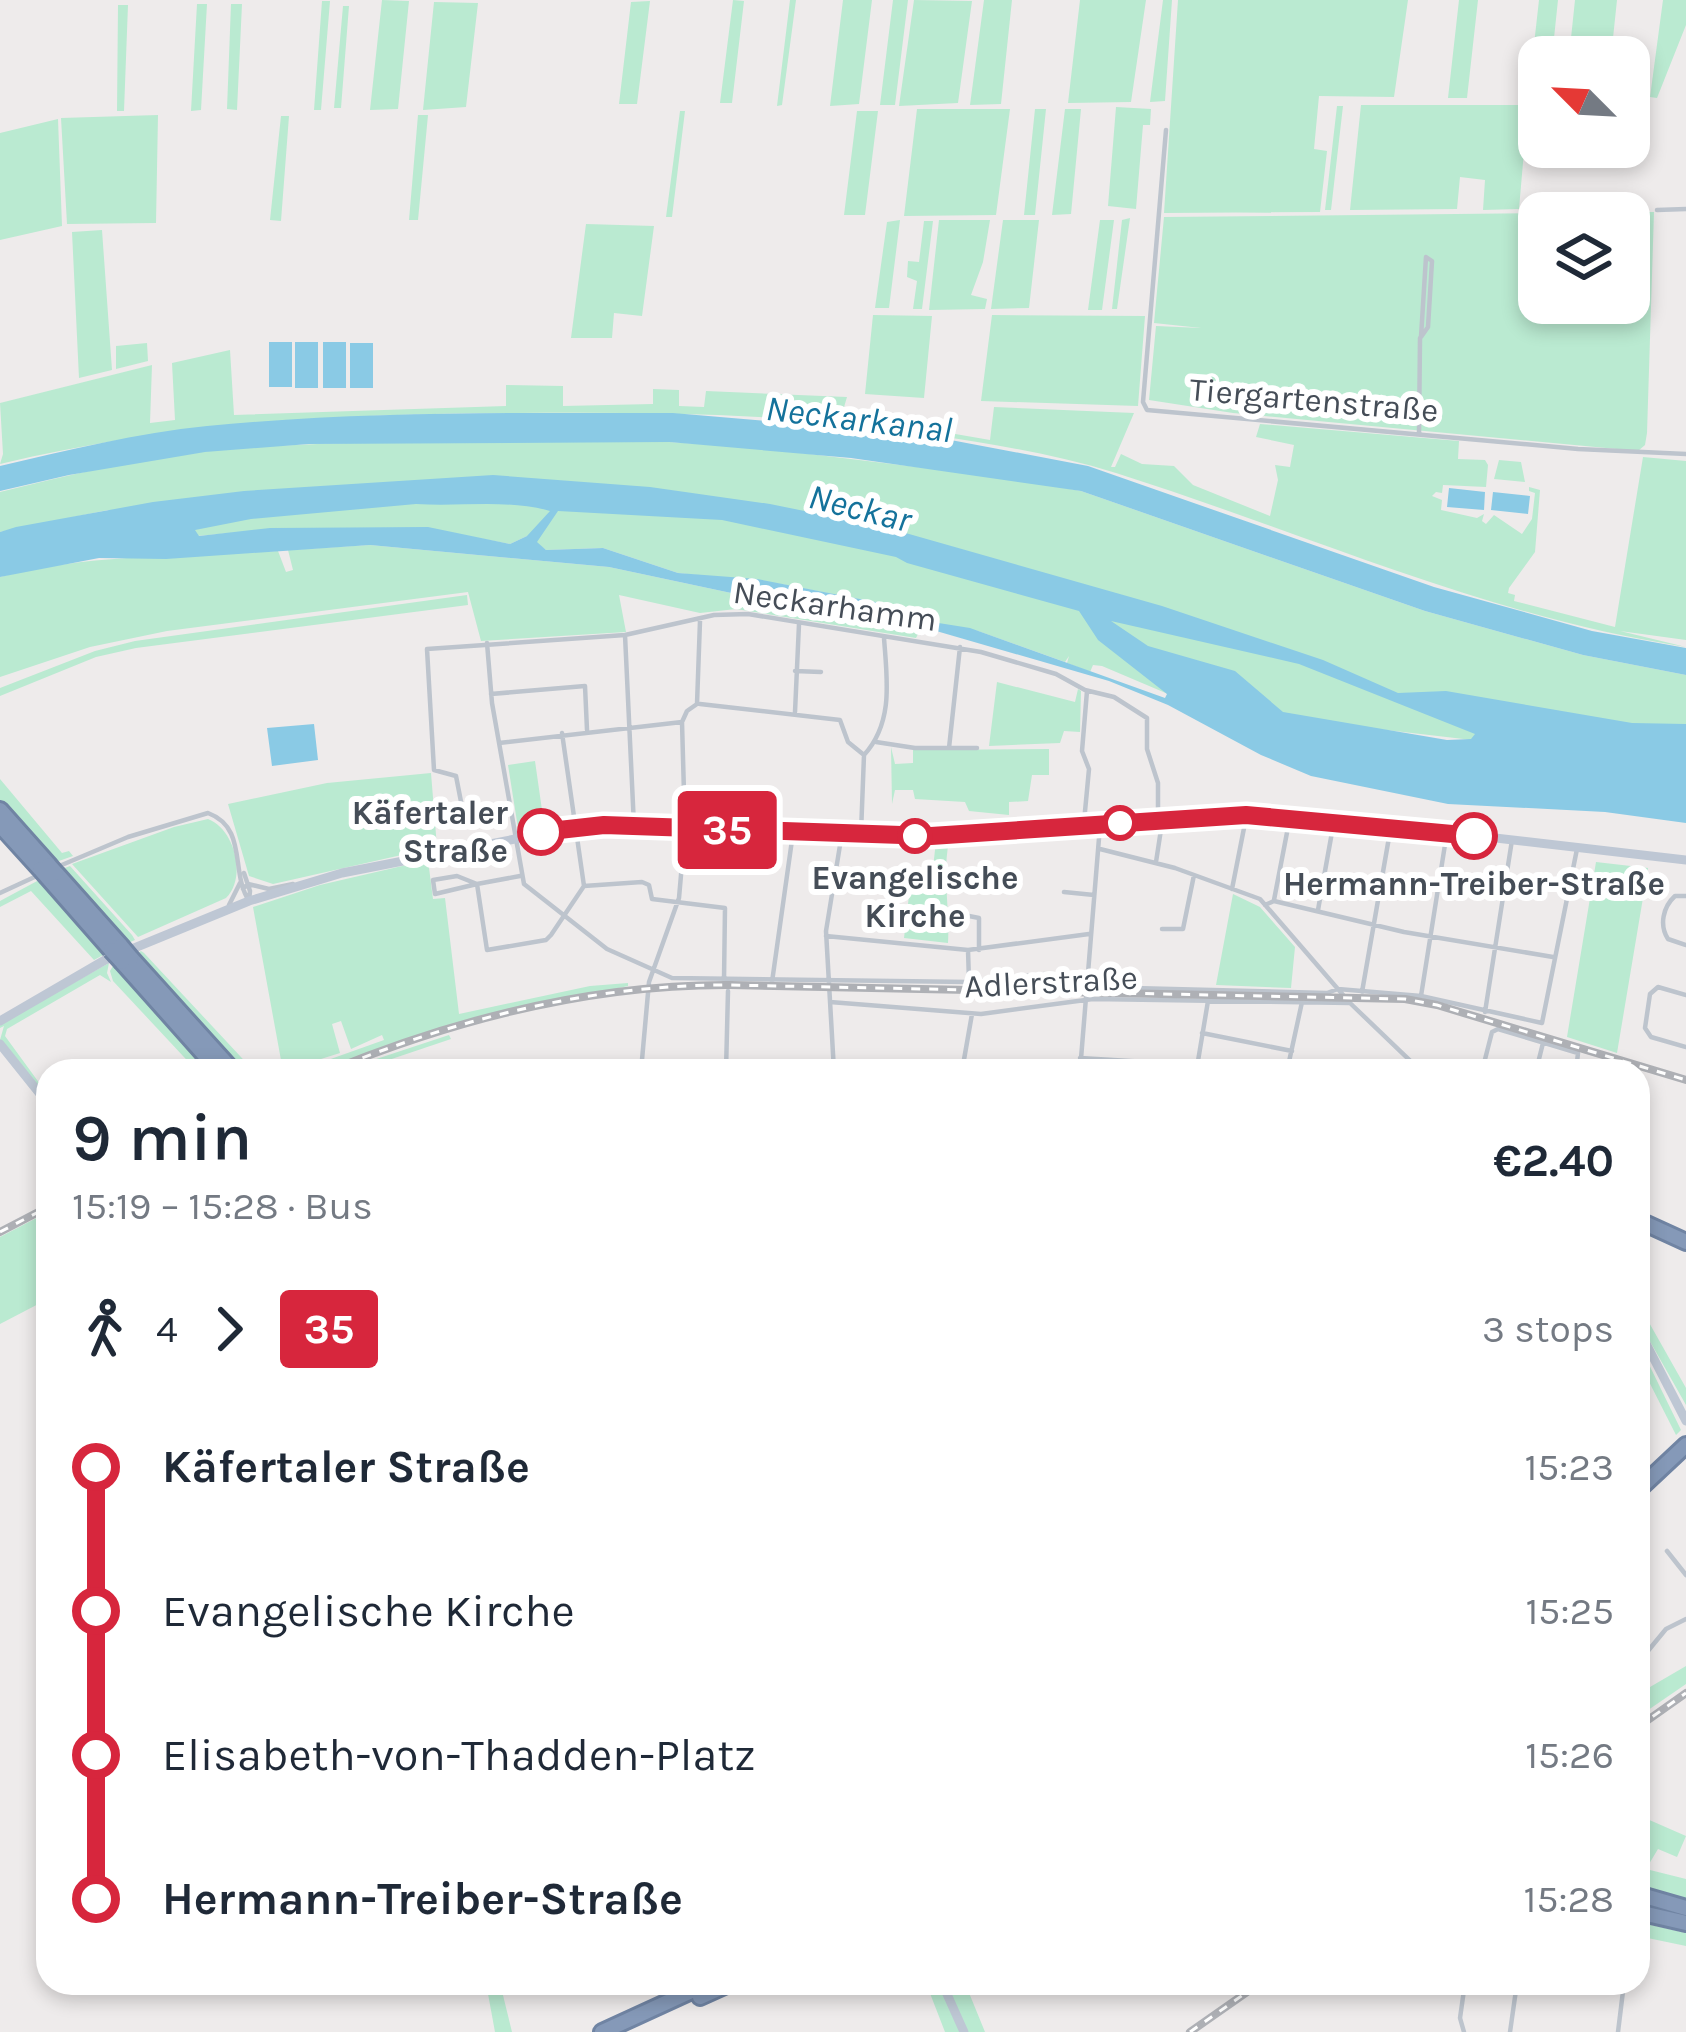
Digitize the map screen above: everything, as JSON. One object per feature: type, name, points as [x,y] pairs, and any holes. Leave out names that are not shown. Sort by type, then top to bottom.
[{"type":"highway","points":[[0,810],[209,1059]]},
{"type":"highway","points":[[0,825],[48,871]]},
{"type":"highway","points":[[121,954],[221,1059]]},
{"type":"highway","points":[[1650,1226],[1686,1242]]},
{"type":"highway","points":[[1650,1480],[1683,1453]]},
{"type":"highway","points":[[1650,1489],[1683,1453]]},
{"type":"highway","points":[[1650,1899],[1686,1915]]},
{"type":"highway","points":[[1650,1910],[1686,1915]]},
{"type":"highway","points":[[602,2032],[683,1995]]},
{"type":"highway","points":[[624,2032],[705,1995]]},
{"type":"street","name":"Tiergartenstraße","points":[[1166,130],[1144,408],[1686,454]]},
{"type":"street","points":[[1657,210],[1686,209]]},
{"type":"street","points":[[1419,434],[1420,337],[1423,263],[1428,257],[1432,260],[1428,327],[1420,337]]},
{"type":"street","name":"Neckarhamm","points":[[509,806],[463,812],[456,776],[434,770],[427,650],[625,635],[729,613],[960,647],[1056,674],[1087,691],[1114,697],[1145,715],[1160,823]]},
{"type":"street","points":[[697,704],[700,619]]},
{"type":"street","points":[[795,712],[799,624]]},
{"type":"street","points":[[625,635],[634,826]]},
{"type":"street","points":[[861,834],[864,755],[876,742],[888,691],[884,638]]},
{"type":"street","points":[[477,884],[457,876],[433,880],[435,893],[520,876],[487,643]]},
{"type":"street","points":[[950,748],[960,647]]},
{"type":"street","points":[[796,671],[821,672]]},
{"type":"street","points":[[491,694],[585,686],[587,730]]},
{"type":"street","points":[[1084,827],[1089,769],[1082,751],[1087,691]]},
{"type":"street","points":[[641,1059],[652,970],[678,904],[685,829],[682,722],[687,710],[697,704],[840,720],[848,742],[864,755]]},
{"type":"street","points":[[499,743],[682,722]]},
{"type":"street","points":[[477,884],[487,950],[546,940],[584,886],[562,734]]},
{"type":"street","points":[[876,742],[977,748]]},
{"type":"street","points":[[0,893],[128,837],[201,812],[216,815],[228,827],[240,864],[238,892],[226,908]]},
{"type":"street","points":[[1232,889],[1246,815]]},
{"type":"street","points":[[2,1018],[105,960],[226,908],[302,885],[576,827],[931,836],[1246,815],[1391,826],[1686,860]]},
{"type":"street","points":[[1274,901],[1290,817]]},
{"type":"street","points":[[1318,912],[1334,821]]},
{"type":"street","points":[[1156,862],[1160,823]]},
{"type":"street","points":[[1093,1059],[1080,1058],[1100,825]]},
{"type":"street","points":[[1363,992],[1391,826]]},
{"type":"street","points":[[772,982],[794,831]]},
{"type":"street","points":[[834,1059],[826,936],[842,832]]},
{"type":"street","points":[[1421,996],[1447,832]]},
{"type":"street","points":[[1485,1012],[1512,840]]},
{"type":"street","points":[[1100,849],[1156,862],[1258,898],[1349,1003],[1408,1059]]},
{"type":"street","points":[[1265,905],[1274,901],[1430,937],[1555,957],[1577,849]]},
{"type":"street","points":[[1162,929],[1183,928],[1194,875]]},
{"type":"street","points":[[242,876],[249,886],[269,889],[302,885]]},
{"type":"street","points":[[242,876],[249,886],[249,901]]},
{"type":"street","name":"Adlerstraße","points":[[520,876],[564,917],[614,953],[672,978],[969,982],[1047,974],[1086,983],[1327,993],[1338,989],[1421,996],[1542,1023],[1555,957]]},
{"type":"street","points":[[584,886],[642,882],[650,885],[652,899],[725,908],[724,980]]},
{"type":"street","points":[[1064,892],[1094,895]]},
{"type":"street","points":[[1686,896],[1675,896],[1666,904],[1663,930],[1668,939],[1686,945]]},
{"type":"street","points":[[954,923],[969,916],[980,918],[979,950]]},
{"type":"street","points":[[826,936],[979,950],[1089,934]]},
{"type":"street","points":[[968,950],[969,982]]},
{"type":"street","points":[[1686,995],[1658,987],[1650,994],[1645,1028],[1651,1037],[1686,1047]]},
{"type":"street","points":[[726,1059],[728,991]]},
{"type":"street","name":"Adlerstraße","points":[[830,1003],[972,1014],[1085,1000],[1349,1003]]},
{"type":"street","points":[[1198,1059],[1208,1001]]},
{"type":"street","points":[[1290,1059],[1302,1002]]},
{"type":"street","points":[[964,1059],[972,1014]]},
{"type":"street","points":[[1485,1059],[1492,1032],[1498,1029],[1578,1054],[1577,1059]]},
{"type":"street","points":[[1202,1033],[1292,1051]]},
{"type":"street","points":[[1539,1059],[1543,1043]]},
{"type":"street","points":[[0,1047],[36,1089]]},
{"type":"street","points":[[1650,1351],[1686,1421]]},
{"type":"street","points":[[1667,1550],[1686,1575]]},
{"type":"street","points":[[1650,1648],[1666,1629],[1686,1619]]},
{"type":"street","points":[[948,1995],[964,2032]]},
{"type":"street","points":[[1464,1995],[1460,2023],[1464,2032]]},
{"type":"street","points":[[1510,2032],[1515,1995]]},
{"type":"street","points":[[1618,2032],[1623,1995]]},
{"type":"green space","points":[[382,0],[409,1],[398,109],[370,110]]},
{"type":"green space","points":[[733,0],[744,1],[732,103],[720,103]]},
{"type":"green space","points":[[790,0],[796,0],[782,105],[777,106]]},
{"type":"green space","points":[[843,0],[872,0],[859,104],[830,106]]},
{"type":"green space","points":[[893,0],[908,0],[895,105],[880,105]]},
{"type":"green space","points":[[914,0],[972,1],[958,103],[899,106]]},
{"type":"green space","points":[[984,0],[1012,0],[1001,104],[970,105]]},
{"type":"green space","points":[[1080,0],[1146,0],[1131,102],[1068,103]]},
{"type":"green space","points":[[1163,0],[1172,0],[1165,101],[1150,102]]},
{"type":"green space","points":[[1178,0],[1408,0],[1394,97],[1319,96],[1314,149],[1327,151],[1320,212],[1164,213]]},
{"type":"green space","points":[[1459,0],[1478,0],[1467,98],[1448,98]]},
{"type":"green space","points":[[1539,0],[1558,0],[1554,36],[1535,36]]},
{"type":"green space","points":[[1575,0],[1617,0],[1613,36],[1571,36]]},
{"type":"green space","points":[[1663,0],[1686,0],[1686,25],[1657,98],[1650,97]]},
{"type":"green space","points":[[322,1],[330,1],[321,110],[314,110]]},
{"type":"green space","points":[[650,1],[637,104],[619,104],[631,2]]},
{"type":"green space","points":[[434,2],[478,3],[466,107],[423,110]]},
{"type":"green space","points":[[197,4],[207,4],[201,110],[191,111]]},
{"type":"green space","points":[[231,4],[242,4],[237,110],[227,109]]},
{"type":"green space","points":[[118,5],[128,5],[124,111],[117,111]]},
{"type":"green space","points":[[343,6],[349,6],[341,108],[334,108]]},
{"type":"green space","points":[[1361,105],[1518,105],[1518,168],[1523,168],[1518,209],[1483,210],[1485,180],[1460,177],[1457,209],[1350,210]]},
{"type":"green space","points":[[1337,106],[1343,106],[1331,210],[1325,210]]},
{"type":"green space","points":[[1116,107],[1151,109],[1150,125],[1143,125],[1136,209],[1108,206]]},
{"type":"green space","points":[[917,109],[1010,109],[996,215],[904,216]]},
{"type":"green space","points":[[1035,109],[1046,109],[1035,215],[1024,215]]},
{"type":"green space","points":[[1065,109],[1081,109],[1071,214],[1052,215]]},
{"type":"green space","points":[[680,111],[685,111],[672,217],[666,217]]},
{"type":"green space","points":[[857,111],[878,111],[865,215],[844,215]]},
{"type":"green space","points":[[158,115],[156,223],[67,224],[61,118]]},
{"type":"green space","points":[[418,115],[428,115],[418,220],[409,220]]},
{"type":"green space","points":[[281,116],[289,116],[281,221],[270,220]]},
{"type":"green space","points":[[58,119],[62,226],[0,240],[0,133]]},
{"type":"green space","points":[[1650,212],[1654,212],[1647,433],[1645,445],[1638,451],[1233,413],[1149,400],[1156,326],[1201,328],[1154,323],[1164,217],[1518,213],[1518,324],[1650,324]]},
{"type":"green space","points":[[1130,218],[1117,309],[1112,309],[1122,220]]},
{"type":"green space","points":[[900,220],[889,308],[875,308],[887,222]]},
{"type":"green space","points":[[939,220],[990,220],[971,295],[987,299],[985,309],[929,310]]},
{"type":"green space","points":[[1003,220],[1039,220],[1029,308],[991,309]]},
{"type":"green space","points":[[1100,220],[1114,220],[1102,310],[1088,310]]},
{"type":"green space","points":[[924,221],[933,221],[922,309],[913,309],[917,281],[907,277],[908,261],[919,262]]},
{"type":"green space","points":[[586,224],[654,226],[642,316],[614,313],[612,338],[571,338]]},
{"type":"green space","points":[[102,230],[112,370],[79,378],[72,232]]},
{"type":"green space","points":[[873,315],[932,316],[924,398],[865,394]]},
{"type":"green space","points":[[992,315],[1145,316],[1138,406],[981,401]]},
{"type":"green space","points":[[147,343],[148,361],[116,369],[116,346]]},
{"type":"green space","points":[[230,350],[234,415],[506,406],[506,385],[563,386],[563,406],[653,404],[653,389],[679,390],[679,406],[704,407],[706,391],[847,397],[844,423],[598,413],[320,419],[129,438],[0,464],[0,403],[152,365],[150,423],[175,420],[172,363]]},
{"type":"green space","points":[[994,407],[1134,413],[1111,467],[1121,454],[1142,464],[1174,466],[1193,485],[1270,516],[1278,480],[1275,465],[1290,467],[1294,445],[1256,437],[1260,424],[1459,441],[1458,459],[1485,460],[1488,465],[1486,487],[1443,485],[1442,493],[1432,496],[1442,500],[1441,510],[1477,518],[1484,514],[1486,524],[1494,515],[1522,534],[1532,519],[1535,493],[1529,487],[1540,490],[1535,552],[1509,588],[1514,601],[1615,627],[1643,457],[1686,461],[1686,640],[1620,631],[1686,647],[1540,616],[1469,595],[1084,464],[855,424],[857,417],[990,440]]},
{"type":"green space","points":[[440,441],[669,442],[760,448],[1081,491],[1425,611],[1583,655],[1686,675],[1686,765],[1343,725],[1168,694],[1102,666],[1093,665],[1090,672],[1067,663],[1069,656],[1065,662],[978,631],[944,626],[869,601],[781,584],[678,573],[603,548],[546,550],[527,536],[510,544],[424,528],[197,536],[108,510],[0,532],[0,492],[104,468],[238,448]]},
{"type":"green space","points":[[1499,460],[1521,462],[1525,482],[1494,479]]},
{"type":"green space","points":[[370,545],[609,567],[750,597],[799,596],[921,628],[916,638],[736,609],[700,613],[619,595],[626,632],[481,641],[468,592],[167,631],[90,647],[0,677],[0,577],[103,560],[278,551],[286,572],[293,570],[288,550]]},
{"type":"green space","points":[[467,595],[468,605],[136,648],[96,657],[0,696],[0,688],[95,651],[135,641]]},
{"type":"green space","points":[[997,682],[1075,702],[1078,689],[1080,732],[1064,731],[1060,743],[989,746]]},
{"type":"green space","points":[[891,747],[895,764],[913,763],[913,750],[1049,749],[1049,775],[1032,775],[1028,801],[1009,802],[1009,815],[969,811],[965,802],[915,799],[913,790],[895,790],[892,804]]},
{"type":"green space","points":[[535,761],[544,824],[518,828],[508,765]]},
{"type":"green space","points":[[431,773],[437,847],[273,884],[249,876],[228,804],[327,783]]},
{"type":"green space","points":[[0,779],[62,853],[69,851],[73,856],[56,862],[0,801]]},
{"type":"green space","points":[[208,819],[231,843],[237,867],[232,889],[226,898],[138,937],[72,864],[174,827]]},
{"type":"green space","points":[[936,841],[949,841],[948,943],[904,938],[912,870],[933,868]]},
{"type":"green space","points":[[428,860],[433,899],[445,898],[459,1014],[590,986],[628,986],[441,1028],[357,1059],[331,1059],[384,1040],[382,1035],[351,1049],[341,1021],[332,1024],[340,1053],[321,1059],[281,1059],[253,907],[320,885]]},
{"type":"green space","points":[[1596,862],[1648,868],[1617,1053],[1567,1037]]},
{"type":"green space","points":[[70,866],[135,940],[128,943],[62,869]]},
{"type":"green space","points":[[39,880],[105,954],[94,960],[31,891],[0,907],[0,901]]},
{"type":"green space","points":[[1233,894],[1260,907],[1295,947],[1291,988],[1216,985]]},
{"type":"green space","points":[[141,951],[243,1059],[232,1059],[136,954]]},
{"type":"green space","points":[[109,963],[111,982],[100,975],[7,1029],[5,1036],[36,1079],[36,1086],[0,1040],[4,1026],[0,1024]]},
{"type":"green space","points":[[114,964],[200,1059],[186,1059],[113,981]]},
{"type":"green space","points":[[449,1035],[451,1039],[392,1059],[376,1059]]},
{"type":"green space","points":[[36,1218],[36,1305],[0,1324],[0,1237]]},
{"type":"green space","points":[[1650,1324],[1686,1388],[1686,1405],[1650,1341]]},
{"type":"green space","points":[[1650,1367],[1681,1430],[1676,1435],[1650,1384]]},
{"type":"green space","points":[[1686,1666],[1686,1684],[1650,1709],[1650,1687]]},
{"type":"green space","points":[[1650,1820],[1686,1836],[1677,1857],[1658,1849],[1650,1862]]},
{"type":"green space","points":[[1650,1870],[1686,1879],[1686,1901],[1650,1892]]},
{"type":"green space","points":[[1650,1925],[1686,1933],[1686,1946],[1650,1938]]},
{"type":"green space","points":[[488,1995],[503,1995],[512,2032],[495,2032]]},
{"type":"green space","points":[[931,1995],[970,1995],[985,2032],[945,2032]]},
{"type":"water","points":[[269,342],[292,342],[292,387],[269,387]]},
{"type":"water","points":[[295,342],[318,342],[318,388],[295,388]]},
{"type":"water","points":[[323,342],[346,342],[346,388],[323,388]]},
{"type":"water","points":[[350,343],[373,343],[373,388],[350,388]]},
{"type":"water","points":[[673,413],[919,434],[1088,466],[1434,587],[1592,631],[1686,648],[1686,675],[1583,655],[1425,611],[1081,491],[851,458],[669,442],[309,444],[205,452],[0,491],[0,466],[207,426],[381,415]]},
{"type":"water","points":[[493,475],[650,487],[770,504],[888,528],[1162,606],[1323,660],[1398,693],[1446,691],[1632,723],[1686,724],[1686,823],[1605,812],[1448,804],[1311,776],[1109,681],[864,610],[799,596],[750,597],[609,567],[370,545],[166,559],[99,558],[0,577],[0,532],[153,502],[244,491]],"holes":[[[416,504],[501,504],[550,511],[527,536],[510,544],[428,527],[270,528],[199,536],[195,530],[251,519]],[[558,511],[722,520],[896,557],[1079,611],[1098,640],[1167,694],[1165,698],[970,628],[926,621],[906,608],[757,579],[678,573],[603,548],[546,550],[537,542]],[[1111,621],[1299,664],[1475,734],[1471,739],[1447,740],[1283,712],[1235,671],[1148,646]]]},
{"type":"water","points":[[1449,488],[1485,492],[1484,510],[1447,507]]},
{"type":"water","points":[[1493,492],[1530,496],[1528,514],[1491,510]]},
{"type":"water","points":[[314,724],[318,760],[272,766],[267,728]]},
{"type":"railway","points":[[359,1059],[526,1008],[628,991],[731,985],[1405,999],[1616,1059]]},
{"type":"railway","points":[[1650,1069],[1686,1080]]},
{"type":"railway","points":[[0,1232],[36,1213]]},
{"type":"railway","points":[[1650,1718],[1686,1693]]},
{"type":"railway","points":[[1190,2032],[1243,1995]]},
{"type":"bus line","name":"35","points":[[541,832],[604,825],[931,836],[1246,815],[1474,836]]},
{"type":"place","name":"Käfertaler Straße","points":[[541,832]]},
{"type":"place","name":"Evangelische Kirche","points":[[915,836]]},
{"type":"place","name":"Hermann-Treiber-Straße","points":[[1474,836]]},
{"type":"water label","name":"Neckarkanal","points":[[859,419]]},
{"type":"water label","name":"Neckar","points":[[860,508]]}]
